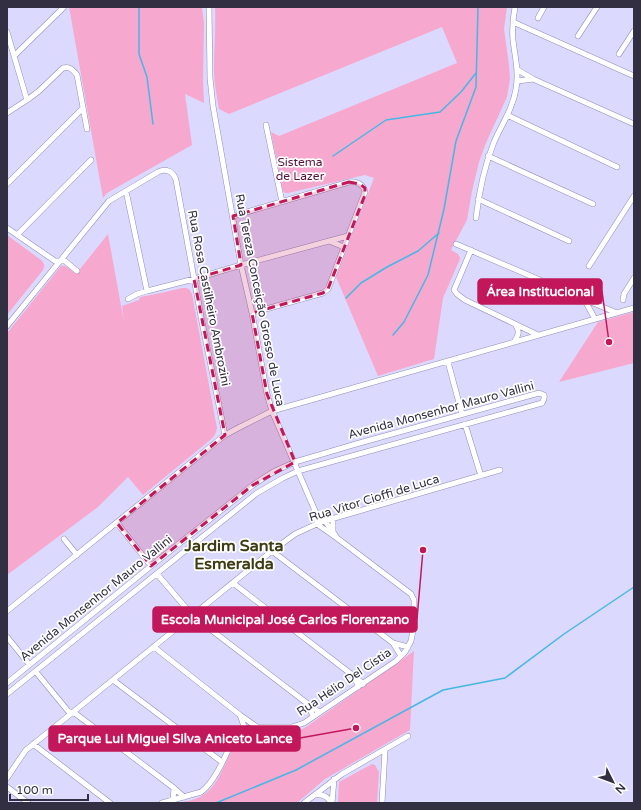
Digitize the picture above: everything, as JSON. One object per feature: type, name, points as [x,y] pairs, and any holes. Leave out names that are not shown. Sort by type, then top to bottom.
[{"type":"street","points":[[14,56],[64,7]]},
{"type":"street","name":"Rua Tereza Conceição Grosso de Luca","points":[[209,7],[212,106],[267,394],[272,411],[316,513],[317,524],[411,594],[414,600],[413,630],[411,641],[407,649]]},
{"type":"street","points":[[476,218],[481,182],[488,156],[514,98],[518,80],[513,38],[515,7]]},
{"type":"street","points":[[538,18],[544,7]]},
{"type":"street","points":[[578,36],[597,7]]},
{"type":"street","points":[[513,22],[634,76]]},
{"type":"street","points":[[7,32],[27,100]]},
{"type":"street","points":[[619,54],[634,32]]},
{"type":"street","points":[[7,113],[39,91],[63,68],[67,67],[71,68],[77,75],[87,128]]},
{"type":"street","points":[[518,70],[533,79],[634,124]]},
{"type":"street","points":[[518,80],[533,79]]},
{"type":"street","points":[[7,184],[83,108]]},
{"type":"street","points":[[507,115],[617,167]]},
{"type":"street","points":[[266,125],[282,202]]},
{"type":"street","points":[[488,156],[593,204]]},
{"type":"street","points":[[17,235],[91,160]]},
{"type":"street","name":"Rua Rosa Castilheiro Ambrozini","points":[[126,191],[162,170],[166,170],[174,174],[225,435]]},
{"type":"street","points":[[233,216],[349,182],[360,184],[365,188],[365,195],[326,291],[252,313]]},
{"type":"street","points":[[7,326],[109,201],[126,191],[147,291]]},
{"type":"street","points":[[589,266],[634,196]]},
{"type":"street","points":[[478,200],[568,241]]},
{"type":"street","points":[[7,228],[55,261],[65,261],[77,271]]},
{"type":"street","points":[[128,299],[147,291],[348,236]]},
{"type":"street","points":[[329,241],[344,247]]},
{"type":"street","points":[[456,244],[617,313]]},
{"type":"street","points":[[471,250],[454,290],[457,294],[465,300],[538,335]]},
{"type":"street","points":[[623,300],[624,294],[634,278]]},
{"type":"street","points":[[584,299],[598,318]]},
{"type":"street","points":[[594,304],[602,311],[598,318]]},
{"type":"street","points":[[7,611],[225,435],[272,411],[634,308]]},
{"type":"street","points":[[515,324],[523,340]]},
{"type":"street","points":[[514,342],[519,331]]},
{"type":"street","points":[[448,362],[462,414]]},
{"type":"street","name":"Avenida Monsenhor Mauro Vallini","points":[[7,683],[253,485],[273,472],[295,462],[356,444],[540,393],[544,395],[545,398],[542,403],[298,471],[283,478],[257,493],[7,694]]},
{"type":"street","points":[[465,424],[481,476]]},
{"type":"street","name":"Rua Vitor Cioffi de Luca","points":[[7,778],[21,757],[33,744],[295,534],[333,518],[500,470]]},
{"type":"street","name":"Rua Tereza Conceição Grosso de Luca","points":[[316,513],[325,521],[337,538]]},
{"type":"street","points":[[333,518],[333,532]]},
{"type":"street","points":[[117,523],[151,566]]},
{"type":"street","points":[[64,539],[77,555]]},
{"type":"street","points":[[272,551],[393,643],[407,649]]},
{"type":"street","points":[[157,574],[193,616],[319,712]]},
{"type":"street","points":[[232,583],[355,677],[360,685]]},
{"type":"street","points":[[7,637],[30,664]]},
{"type":"street","points":[[393,643],[401,656]]},
{"type":"street","points":[[154,647],[256,728]]},
{"type":"street","name":"Rua Hélio Del Cístia","points":[[244,729],[298,726],[385,669],[396,661],[407,649]]},
{"type":"street","points":[[36,672],[68,711],[76,714],[184,797]]},
{"type":"street","points":[[112,680],[222,762]]},
{"type":"street","points":[[308,704],[313,716]]},
{"type":"street","points":[[162,803],[201,792],[213,780],[235,735],[238,731],[244,729],[240,715]]},
{"type":"street","points":[[304,803],[334,779],[408,736]]},
{"type":"street","points":[[33,744],[110,803]]},
{"type":"street","points":[[382,803],[385,750]]},
{"type":"street","points":[[332,803],[334,779]]},
{"type":"street","points":[[7,787],[28,803]]},
{"type":"street","points":[[173,800],[174,788]]},
{"type":"street","points":[[314,795],[324,795],[332,803]]},
{"type":"highlighted area","points":[[349,182],[360,184],[365,188],[365,195],[328,289],[323,293],[252,313],[267,394],[295,462],[253,485],[151,566],[117,523],[225,435],[194,279],[241,265],[233,216]]},
{"type":"green space","points":[[69,7],[202,7],[204,24],[204,103],[185,94],[192,145],[107,193],[103,198]]},
{"type":"green space","name":"Sistema de Lazer","points":[[215,7],[507,7],[504,29],[510,79],[507,97],[479,162],[467,220],[451,250],[458,254],[460,259],[443,298],[434,359],[378,376],[336,277],[374,178],[365,175],[285,193],[283,191],[271,132],[279,136],[457,63],[442,27],[229,114],[219,109],[215,84]]},
{"type":"green space","points":[[108,234],[124,322],[122,306],[139,300],[140,297],[182,288],[189,289],[192,294],[217,428],[216,432],[211,440],[143,495],[128,477],[98,507],[7,575],[7,333],[61,266],[67,267],[76,274]]},
{"type":"green space","points":[[7,235],[41,260],[44,266],[43,270],[7,315]]},
{"type":"green space","points":[[634,312],[634,363],[559,382],[598,322]]},
{"type":"green space","points":[[414,651],[410,730],[325,779],[297,803],[179,803],[197,798],[210,789],[221,773],[235,746],[248,734],[300,730],[306,727]]},
{"type":"green space","points":[[372,764],[375,765],[379,772],[377,803],[338,803],[339,782]]},
{"type":"waterway","points":[[139,7],[139,54],[147,77],[153,124]]},
{"type":"waterway","points":[[393,335],[404,322],[428,275],[444,209],[456,141],[476,87],[478,7]]},
{"type":"waterway","points":[[333,156],[386,120],[440,112],[461,92],[476,73]]},
{"type":"waterway","points":[[346,298],[361,283],[387,267],[418,251],[439,233]]},
{"type":"waterway","points":[[216,803],[296,770],[443,690],[505,678],[564,634],[634,587]]},
{"type":"place","name":"Área Institucional","points":[[609,342]]},
{"type":"place","name":"Escola Municipal José Carlos Florenzano","points":[[423,550]]},
{"type":"place","name":"Parque Lui Miguel Silva Aniceto Lance","points":[[356,728]]},
{"type":"district","name":"Jardim Santa Esmeralda","points":[[234,554]]}]
